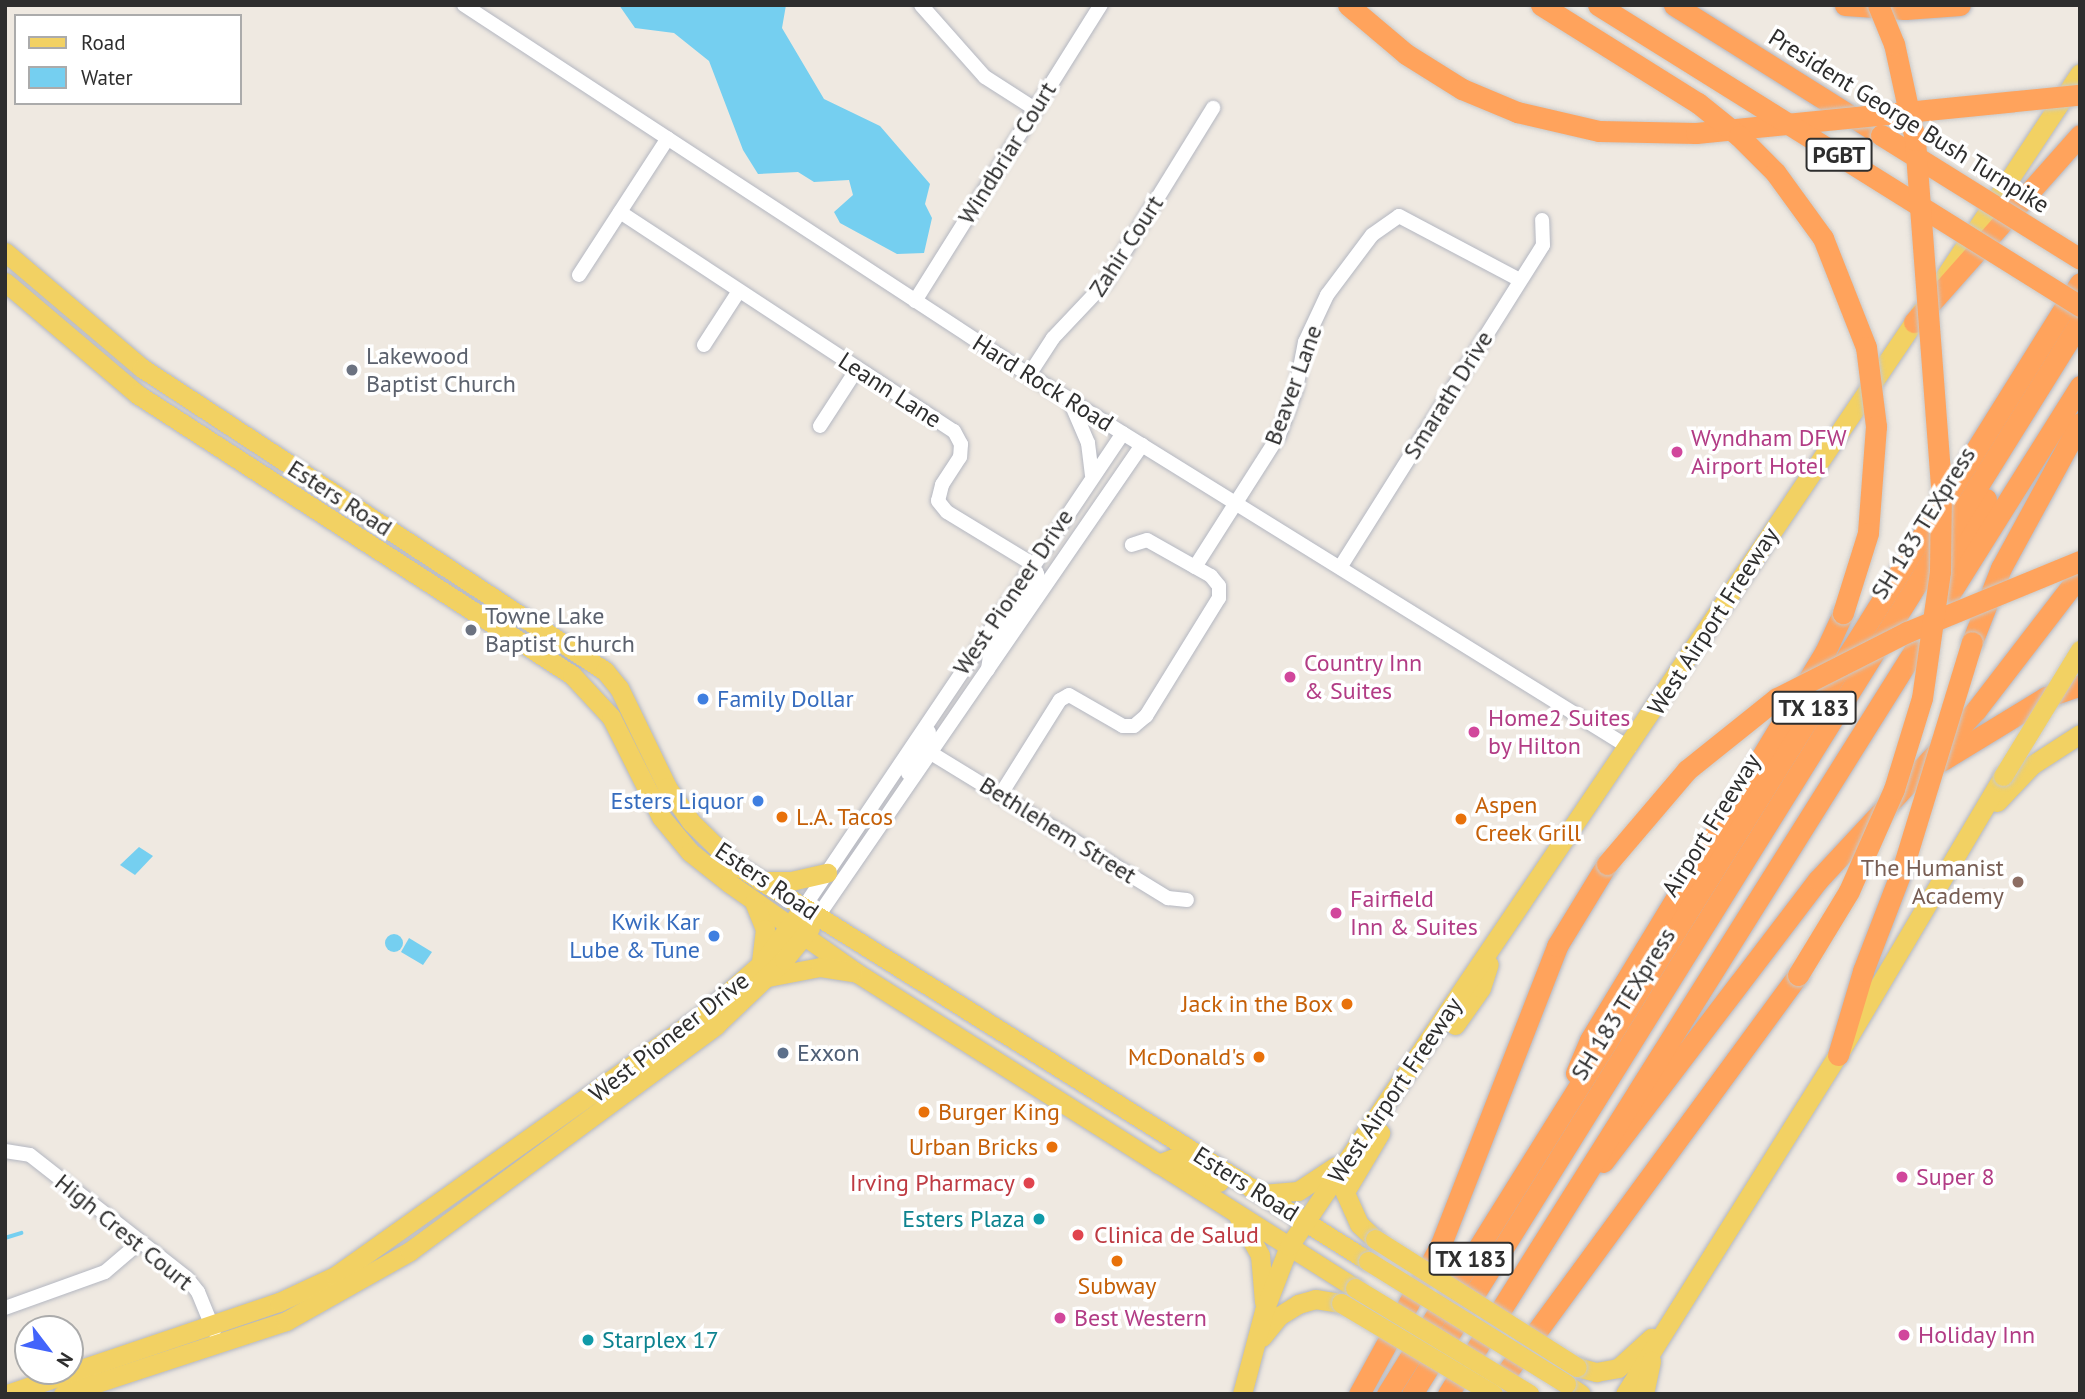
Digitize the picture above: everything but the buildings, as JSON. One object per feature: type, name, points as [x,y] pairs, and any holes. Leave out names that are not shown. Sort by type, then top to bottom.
[{"type":"highway","points":[[1348,5],[1406,54],[1462,89],[1517,112],[1599,131],[1696,133],[2080,95]]},
{"type":"highway","points":[[1541,5],[1698,103],[1739,136],[1774,172],[1824,238],[1866,347],[1877,426],[1868,533],[1843,613],[1807,683],[1590,1040],[1551,1134]]},
{"type":"highway","name":"PGBT","points":[[1598,5],[2080,306]]},
{"type":"highway","name":"President George Bush Turnpike","points":[[1674,5],[2080,259]]},
{"type":"highway","points":[[1844,5],[1905,9],[1960,5]]},
{"type":"highway","points":[[1492,1394],[1798,975],[1849,891],[1894,789],[1922,698],[1940,571],[1941,486],[1915,140],[1898,56],[1878,5]]},
{"type":"highway","points":[[1914,322],[2080,135]]},
{"type":"highway","name":"Airport Freeway","points":[[1387,1394],[2080,284]]},
{"type":"highway","name":"SH 183 TEXpress","points":[[1412,1394],[2080,322]]},
{"type":"highway","name":"SH 183 TEXpress","points":[[1424,1394],[2080,348]]},
{"type":"highway","name":"TX 183","points":[[1448,1394],[2080,386]]},
{"type":"highway","points":[[1838,1055],[1863,971],[1904,864],[1972,642],[2001,568],[2080,423]]},
{"type":"highway","points":[[1359,1394],[1441,1244],[1557,946],[1607,864],[1687,770],[1777,698],[1907,632],[2080,561]]},
{"type":"highway","points":[[1572,1194],[1625,1139],[1818,880],[1976,710],[2080,575]]},
{"type":"highway","points":[[1913,780],[1990,729],[2080,685]]},
{"type":"main road","name":"West Airport Freeway","points":[[1242,1394],[1265,1311],[1289,1246],[1630,748],[1722,601],[1914,322],[2080,73]]},
{"type":"main road","name":"Esters Road","points":[[5,252],[142,368],[584,685],[611,717],[662,817],[690,852],[753,901],[857,973],[1157,1164],[1528,1394]]},
{"type":"main road","name":"Esters Road","points":[[5,282],[127,387],[541,628],[605,671],[691,822],[710,844],[760,881],[1574,1389]]},
{"type":"main road","points":[[531,645],[541,628]]},
{"type":"main road","points":[[1625,1394],[1838,1055],[1966,834],[2080,650]]},
{"type":"main road","points":[[1966,834],[2032,765],[2080,734]]},
{"type":"main road","points":[[760,881],[791,881],[827,873]]},
{"type":"main road","points":[[753,901],[765,929],[764,970],[820,967],[857,973]]},
{"type":"main road","name":"West Pioneer Drive","points":[[7,1394],[214,1333],[286,1321],[410,1251],[716,1025],[797,932],[811,911]]},
{"type":"main road","points":[[1496,943],[1481,988],[1345,1192],[1359,1224],[1375,1239],[1577,1367],[1596,1372],[1618,1368],[1676,1312]]},
{"type":"main road","points":[[1012,1070],[1026,1047]]},
{"type":"main road","points":[[1012,1070],[1037,1069],[1093,1089]]},
{"type":"main road","points":[[1157,1164],[1174,1139]]},
{"type":"main road","points":[[1157,1164],[1174,1158],[1234,1191],[1290,1194],[1309,1186],[1352,1152]]},
{"type":"main road","points":[[1235,1212],[1260,1255],[1265,1311]]},
{"type":"main road","points":[[1254,1346],[1279,1316],[1298,1304],[1315,1300],[1341,1303],[1492,1394]]},
{"type":"main road","name":"West Pioneer Drive","points":[[63,1394],[214,1333]]},
{"type":"main road","points":[[1644,1394],[1656,1344]]},
{"type":"street","name":"Hard Rock Road","points":[[464,5],[1028,375],[1341,566],[1630,748]]},
{"type":"street","points":[[921,5],[985,77],[1035,109]]},
{"type":"street","name":"Windbriar Court","points":[[915,302],[1101,5]]},
{"type":"street","name":"Zahir Court","points":[[1028,375],[1053,338],[1105,283],[1213,108]]},
{"type":"street","points":[[579,275],[668,138]]},
{"type":"street","name":"Leann Lane","points":[[620,212],[954,431],[961,444],[960,457],[942,485],[938,501],[947,512],[1031,564]]},
{"type":"street","name":"Beaver Lane","points":[[1236,503],[1279,435],[1296,389],[1305,342],[1327,295],[1371,235],[1399,216],[1520,280]]},
{"type":"street","name":"Smarath Drive","points":[[1341,566],[1543,245],[1542,220]]},
{"type":"street","points":[[704,345],[739,291]]},
{"type":"street","points":[[820,426],[858,369]]},
{"type":"street","points":[[1070,401],[1088,443],[1092,475]]},
{"type":"street","name":"West Pioneer Drive","points":[[811,911],[827,873],[1031,564],[1122,433]]},
{"type":"street","name":"West Pioneer Drive","points":[[811,911],[903,794],[1142,444]]},
{"type":"street","points":[[1195,567],[1236,503]]},
{"type":"street","points":[[1001,794],[1060,700],[1069,695],[1123,726],[1134,726],[1146,716],[1219,598],[1216,580],[1195,567],[1147,540],[1132,545]]},
{"type":"street","points":[[988,670],[992,650],[1037,574],[1031,564]]},
{"type":"street","points":[[903,794],[906,777],[932,724],[930,717]]},
{"type":"street","name":"Bethlehem Street","points":[[931,752],[1168,898],[1187,900]]},
{"type":"street","name":"High Crest Court","points":[[5,1151],[30,1155],[193,1285],[214,1333]]},
{"type":"street","points":[[5,1308],[105,1272],[139,1242]]},
{"type":"water","points":[[619,5],[786,5],[782,28],[824,99],[880,126],[930,184],[925,204],[932,218],[924,253],[897,254],[840,223],[834,212],[853,195],[849,180],[814,182],[798,172],[758,174],[743,150],[709,61],[674,33],[635,28]]},
{"type":"water","points":[[139,847],[153,856],[135,875],[120,865]]},
{"type":"water","points":[[394,934],[400,937],[403,943],[400,949],[394,952],[388,949],[385,943],[388,937]]},
{"type":"water","points":[[409,938],[432,952],[423,965],[401,952]]},
{"type":"waterway","points":[[5,1238],[21,1233]]},
{"type":"place","name":"Lakewood Baptist Church","points":[[352,370]]},
{"type":"place","name":"Wyndham DFW Airport Hotel","points":[[1677,452]]},
{"type":"place","name":"Towne Lake Baptist Church","points":[[471,630]]},
{"type":"place","name":"Country Inn & Suites","points":[[1290,677]]},
{"type":"place","name":"Family Dollar","points":[[703,699]]},
{"type":"place","name":"Home2 Suites by Hilton","points":[[1474,732]]},
{"type":"place","name":"Esters Liquor","points":[[758,801]]},
{"type":"place","name":"L.A. Tacos","points":[[782,817]]},
{"type":"place","name":"Aspen Creek Grill","points":[[1461,819]]},
{"type":"place","name":"The Humanist Academy","points":[[2018,882]]},
{"type":"place","name":"Fairfield Inn & Suites","points":[[1336,913]]},
{"type":"place","name":"Kwik Kar Lube & Tune","points":[[714,936]]},
{"type":"place","name":"Jack in the Box","points":[[1347,1004]]},
{"type":"place","name":"Exxon","points":[[783,1053]]},
{"type":"place","name":"McDonald's","points":[[1259,1057]]},
{"type":"place","name":"Burger King","points":[[924,1112]]},
{"type":"place","name":"Urban Bricks","points":[[1052,1147]]},
{"type":"place","name":"Super 8","points":[[1902,1177]]},
{"type":"place","name":"Irving Pharmacy","points":[[1029,1183]]},
{"type":"place","name":"Esters Plaza","points":[[1039,1219]]},
{"type":"place","name":"Clinica de Salud","points":[[1078,1235]]},
{"type":"place","name":"Subway","points":[[1117,1261]]},
{"type":"place","name":"Best Western","points":[[1060,1318]]},
{"type":"place","name":"Holiday Inn","points":[[1904,1335]]},
{"type":"place","name":"Starplex 17","points":[[588,1340]]}]
